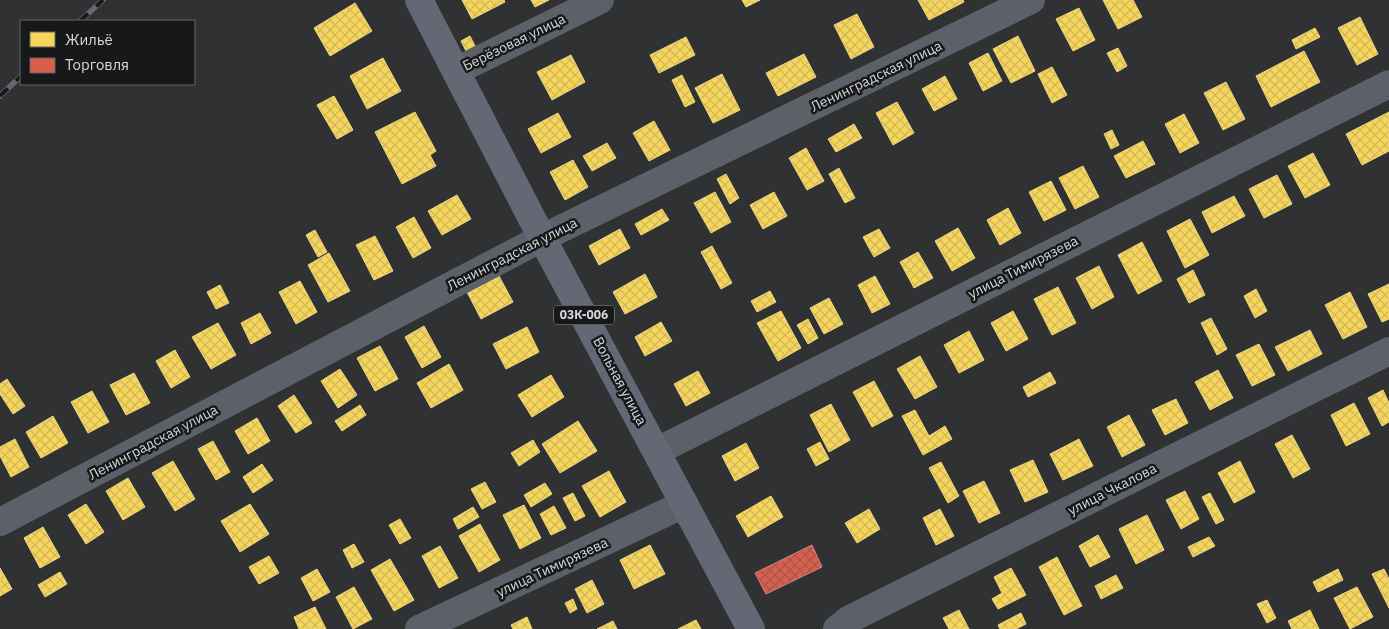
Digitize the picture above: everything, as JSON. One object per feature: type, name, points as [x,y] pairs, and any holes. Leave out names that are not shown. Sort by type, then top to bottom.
[{"type":"main road","name":"Вольная улица","points":[[419,0],[542,238],[751,629]]},
{"type":"street","name":"Берёзовая улица","points":[[456,71],[600,0]]},
{"type":"street","name":"Ленинградская улица","points":[[0,522],[542,238],[1031,0]]},
{"type":"street","name":"улица Тимирязева","points":[[657,451],[1389,84]]},
{"type":"street","name":"улица Чкалова","points":[[837,629],[857,616],[1389,351]]},
{"type":"street","name":"улица Тимирязева","points":[[419,629],[684,504]]},
{"type":"building: Жильё","points":[[462,0],[504,0],[505,2],[472,19]]},
{"type":"building: Жильё","points":[[531,0],[549,0],[535,7]]},
{"type":"building: Жильё","points":[[742,0],[760,0],[746,7]]},
{"type":"building: Жильё","points":[[918,0],[963,0],[964,2],[929,20]]},
{"type":"building: Жильё","points":[[1103,0],[1133,0],[1142,17],[1118,29]]},
{"type":"building: Жильё","points":[[355,3],[372,31],[330,56],[314,28]]},
{"type":"building: Жильё","points":[[1079,8],[1095,40],[1073,51],[1056,19]]},
{"type":"building: Жильё","points":[[857,14],[874,47],[851,59],[834,25]]},
{"type":"building: Жильё","points":[[1360,17],[1378,54],[1357,65],[1338,28]]},
{"type":"building: Жильё","points":[[1315,28],[1320,37],[1296,49],[1292,40]]},
{"type":"building: Жильё","points":[[470,36],[476,48],[467,53],[461,41]]},
{"type":"building: Жильё","points":[[1018,36],[1035,71],[1011,83],[993,49]]},
{"type":"building: Жильё","points":[[686,37],[695,55],[659,73],[650,55]]},
{"type":"building: Жильё","points":[[1118,48],[1127,66],[1117,72],[1107,53]]},
{"type":"building: Жильё","points":[[1304,51],[1320,82],[1271,107],[1256,76]]},
{"type":"building: Жильё","points":[[988,53],[1002,81],[983,91],[969,63]]},
{"type":"building: Жильё","points":[[804,54],[816,77],[778,96],[766,73]]},
{"type":"building: Жильё","points":[[571,55],[585,82],[552,100],[537,72]]},
{"type":"building: Жильё","points":[[383,58],[401,91],[367,109],[350,76]]},
{"type":"building: Жильё","points":[[1052,67],[1067,95],[1052,103],[1038,74]]},
{"type":"building: Жильё","points":[[722,74],[740,110],[713,123],[695,88]]},
{"type":"building: Жильё","points":[[682,75],[695,102],[685,107],[672,80]]},
{"type":"building: Жильё","points":[[945,76],[957,99],[934,111],[922,89]]},
{"type":"building: Жильё","points":[[1226,82],[1245,119],[1223,130],[1204,93]]},
{"type":"building: Жильё","points":[[334,96],[353,130],[337,139],[317,105]]},
{"type":"building: Жильё","points":[[897,102],[914,133],[893,145],[876,113]]},
{"type":"building: Жильё","points":[[415,112],[436,151],[430,155],[436,166],[402,184],[375,132]]},
{"type":"building: Жильё","points":[[1389,112],[1389,151],[1362,165],[1346,134]]},
{"type":"building: Жильё","points":[[558,113],[571,137],[541,153],[528,129]]},
{"type":"building: Жильё","points":[[1184,114],[1199,143],[1180,153],[1165,124]]},
{"type":"building: Жильё","points":[[654,121],[670,150],[649,161],[633,133]]},
{"type":"building: Жильё","points":[[854,124],[862,138],[836,152],[828,139]]},
{"type":"building: Жильё","points":[[1112,130],[1119,145],[1111,149],[1104,134]]},
{"type":"building: Жильё","points":[[1143,141],[1155,164],[1126,178],[1114,156]]},
{"type":"building: Жильё","points":[[607,143],[616,158],[592,171],[583,156]]},
{"type":"building: Жильё","points":[[806,148],[824,181],[807,190],[789,158]]},
{"type":"building: Жильё","points":[[1313,153],[1330,185],[1305,198],[1288,166]]},
{"type":"building: Жильё","points":[[573,160],[588,187],[565,200],[550,172]]},
{"type":"building: Жильё","points":[[1083,166],[1099,197],[1075,209],[1059,178]]},
{"type":"building: Жильё","points":[[839,168],[855,198],[845,203],[829,174]]},
{"type":"building: Жильё","points":[[726,174],[739,198],[730,204],[717,179]]},
{"type":"building: Жильё","points":[[1277,175],[1292,204],[1264,218],[1249,189]]},
{"type":"building: Жильё","points":[[1051,181],[1066,210],[1044,221],[1029,192]]},
{"type":"building: Жильё","points":[[715,192],[731,222],[711,233],[694,203]]},
{"type":"building: Жильё","points":[[774,192],[787,216],[763,229],[750,205]]},
{"type":"building: Жильё","points":[[457,195],[471,219],[442,235],[428,211]]},
{"type":"building: Жильё","points":[[1234,196],[1245,216],[1212,233],[1202,212]]},
{"type":"building: Жильё","points":[[1008,208],[1021,233],[1000,245],[987,220]]},
{"type":"building: Жильё","points":[[662,209],[669,220],[641,235],[635,224]]},
{"type":"building: Жильё","points":[[414,217],[431,248],[413,258],[396,227]]},
{"type":"building: Жильё","points":[[1190,219],[1209,255],[1185,268],[1167,231]]},
{"type":"building: Жильё","points":[[958,228],[975,258],[952,271],[935,241]]},
{"type":"building: Жильё","points":[[620,229],[630,248],[599,265],[589,246]]},
{"type":"building: Жильё","points":[[879,229],[890,248],[874,257],[863,237]]},
{"type":"building: Жильё","points":[[315,230],[327,252],[318,257],[306,235]]},
{"type":"building: Жильё","points":[[375,236],[393,271],[374,280],[356,245]]},
{"type":"building: Жильё","points":[[1142,242],[1162,281],[1138,294],[1118,255]]},
{"type":"building: Жильё","points":[[712,246],[732,283],[721,289],[701,252]]},
{"type":"building: Жильё","points":[[918,252],[933,278],[914,288],[900,262]]},
{"type":"building: Жильё","points":[[329,253],[350,291],[328,302],[308,265]]},
{"type":"building: Жильё","points":[[1099,266],[1114,297],[1092,309],[1076,278]]},
{"type":"building: Жильё","points":[[1193,270],[1205,295],[1189,303],[1177,279]]},
{"type":"building: Жильё","points":[[645,274],[657,297],[625,314],[613,292]]},
{"type":"building: Жильё","points":[[499,276],[513,302],[481,319],[467,292]]},
{"type":"building: Жильё","points":[[875,276],[890,304],[872,313],[858,285]]},
{"type":"building: Жильё","points":[[300,281],[317,312],[296,324],[279,292]]},
{"type":"building: Жильё","points":[[1389,284],[1389,319],[1382,322],[1368,294]]},
{"type":"building: Жильё","points":[[220,285],[229,303],[216,309],[207,292]]},
{"type":"building: Жильё","points":[[1058,287],[1076,323],[1052,335],[1034,299]]},
{"type":"building: Жильё","points":[[1256,289],[1267,311],[1255,318],[1244,296]]},
{"type":"building: Жильё","points":[[770,291],[776,302],[757,312],[751,301]]},
{"type":"building: Жильё","points":[[1350,292],[1367,327],[1343,339],[1325,305]]},
{"type":"building: Жильё","points":[[829,298],[843,324],[824,334],[810,308]]},
{"type":"building: Жильё","points":[[781,311],[801,348],[778,361],[757,323]]},
{"type":"building: Жильё","points":[[1013,311],[1028,339],[1006,351],[991,323]]},
{"type":"building: Жильё","points":[[260,313],[271,333],[251,344],[241,323]]},
{"type":"building: Жильё","points":[[1211,318],[1227,349],[1217,355],[1201,323]]},
{"type":"building: Жильё","points":[[808,319],[818,338],[808,344],[797,325]]},
{"type":"building: Жильё","points":[[661,322],[672,341],[645,356],[635,337]]},
{"type":"building: Жильё","points":[[218,323],[236,355],[211,369],[192,337]]},
{"type":"building: Жильё","points":[[424,326],[441,357],[422,368],[405,337]]},
{"type":"building: Жильё","points":[[527,327],[539,352],[506,369],[493,344]]},
{"type":"building: Жильё","points":[[1310,330],[1322,354],[1288,371],[1275,347]]},
{"type":"building: Жильё","points":[[969,331],[984,360],[959,373],[944,345]]},
{"type":"building: Жильё","points":[[1259,344],[1275,375],[1252,386],[1236,355]]},
{"type":"building: Жильё","points":[[380,346],[398,379],[375,391],[357,358]]},
{"type":"building: Жильё","points":[[175,350],[190,377],[171,388],[156,361]]},
{"type":"building: Жильё","points":[[920,356],[937,387],[915,399],[897,369]]},
{"type":"building: Жильё","points":[[449,364],[463,390],[431,408],[417,383]]},
{"type":"building: Жильё","points":[[340,369],[357,395],[338,408],[321,381]]},
{"type":"building: Жильё","points":[[1218,370],[1233,398],[1210,410],[1195,382]]},
{"type":"building: Жильё","points":[[698,371],[710,393],[686,406],[674,384]]},
{"type":"building: Жильё","points":[[1050,372],[1056,383],[1028,397],[1023,387]]},
{"type":"building: Жильё","points":[[134,373],[150,403],[126,415],[110,385]]},
{"type":"building: Жильё","points":[[551,375],[564,397],[532,417],[518,395]]},
{"type":"building: Жильё","points":[[7,379],[25,406],[13,414],[0,394],[0,384]]},
{"type":"building: Жильё","points":[[874,381],[893,416],[872,427],[853,392]]},
{"type":"building: Жильё","points":[[1383,390],[1389,403],[1389,422],[1382,426],[1368,398]]},
{"type":"building: Жильё","points":[[92,391],[109,422],[88,433],[71,402]]},
{"type":"building: Жильё","points":[[294,395],[312,423],[296,433],[278,406]]},
{"type":"building: Жильё","points":[[1176,399],[1188,423],[1165,435],[1152,410]]},
{"type":"building: Жильё","points":[[1354,403],[1370,434],[1346,446],[1331,415]]},
{"type":"building: Жильё","points":[[831,404],[850,440],[829,452],[810,415]]},
{"type":"building: Жильё","points":[[360,405],[366,415],[342,431],[335,421]]},
{"type":"building: Жильё","points":[[915,410],[929,436],[945,426],[952,439],[923,455],[902,416]]},
{"type":"building: Жильё","points":[[1129,415],[1145,445],[1122,457],[1107,427]]},
{"type":"building: Жильё","points":[[53,416],[68,443],[41,458],[26,432]]},
{"type":"building: Жильё","points":[[257,418],[270,441],[248,454],[235,431]]},
{"type":"building: Жильё","points":[[578,421],[597,451],[560,473],[542,444]]},
{"type":"building: Жильё","points":[[1292,435],[1310,469],[1293,478],[1275,444]]},
{"type":"building: Жильё","points":[[15,439],[29,467],[11,477],[0,456],[0,447]]},
{"type":"building: Жильё","points":[[1079,439],[1093,466],[1063,480],[1050,454]]},
{"type":"building: Жильё","points":[[533,440],[540,452],[519,466],[511,453]]},
{"type":"building: Жильё","points":[[213,441],[230,472],[216,480],[198,449]]},
{"type":"building: Жильё","points":[[820,442],[829,459],[816,466],[807,449]]},
{"type":"building: Жильё","points":[[746,443],[759,468],[735,481],[722,456]]},
{"type":"building: Жильё","points":[[1033,460],[1048,492],[1025,502],[1010,470]]},
{"type":"building: Жильё","points":[[173,461],[195,499],[175,511],[152,473]]},
{"type":"building: Жильё","points":[[1240,461],[1255,492],[1234,503],[1218,473]]},
{"type":"building: Жильё","points":[[941,462],[959,496],[948,503],[929,468]]},
{"type":"building: Жильё","points":[[262,464],[273,480],[253,493],[243,477]]},
{"type":"building: Жильё","points":[[609,471],[626,502],[600,517],[582,486]]},
{"type":"building: Жильё","points":[[128,478],[145,507],[123,520],[106,491]]},
{"type":"building: Жильё","points":[[984,481],[1000,513],[979,523],[963,491]]},
{"type":"building: Жильё","points":[[485,482],[496,502],[482,509],[471,489]]},
{"type":"building: Жильё","points":[[545,483],[552,494],[531,507],[524,495]]},
{"type":"building: Жильё","points":[[1185,491],[1199,519],[1181,529],[1166,500]]},
{"type":"building: Жильё","points":[[573,493],[585,516],[575,521],[563,498]]},
{"type":"building: Жильё","points":[[1210,493],[1224,520],[1216,524],[1202,497]]},
{"type":"building: Жильё","points":[[771,496],[783,517],[748,537],[736,516]]},
{"type":"building: Жильё","points":[[86,504],[104,532],[86,544],[68,515]]},
{"type":"building: Жильё","points":[[250,504],[269,534],[240,552],[221,521]]},
{"type":"building: Жильё","points":[[524,505],[541,538],[520,549],[503,515]]},
{"type":"building: Жильё","points":[[554,506],[566,528],[551,535],[540,514]]},
{"type":"building: Жильё","points":[[473,507],[479,517],[458,529],[453,519]]},
{"type":"building: Жильё","points":[[869,509],[880,529],[857,543],[845,523]]},
{"type":"building: Жильё","points":[[940,509],[954,536],[936,545],[923,518]]},
{"type":"building: Жильё","points":[[1147,515],[1164,550],[1136,564],[1119,529]]},
{"type":"building: Жильё","points":[[400,519],[411,538],[400,544],[389,525]]},
{"type":"building: Жильё","points":[[480,524],[500,560],[479,572],[459,536]]},
{"type":"building: Жильё","points":[[43,527],[60,557],[40,568],[24,538]]},
{"type":"building: Жильё","points":[[1098,535],[1110,557],[1090,567],[1079,546]]},
{"type":"building: Жильё","points":[[1209,537],[1215,546],[1193,557],[1188,547]]},
{"type":"building: Жильё","points":[[354,544],[364,562],[352,568],[343,550]]},
{"type":"building: Жильё","points":[[650,545],[665,574],[634,589],[620,560]]},
{"type":"building: Жильё","points":[[440,546],[458,578],[439,588],[422,556]]},
{"type":"building: Жильё","points":[[269,556],[279,573],[259,584],[249,567]]},
{"type":"building: Жильё","points":[[1057,557],[1082,606],[1064,615],[1039,567]]},
{"type":"building: Жильё","points":[[390,559],[414,600],[394,611],[371,570]]},
{"type":"building: Жильё","points":[[0,568],[12,589],[0,596]]},
{"type":"building: Жильё","points":[[1011,568],[1026,595],[998,609],[992,599],[1002,593],[994,577]]},
{"type":"building: Жильё","points":[[317,569],[330,592],[313,601],[301,578]]},
{"type":"building: Жильё","points":[[1338,569],[1343,580],[1318,592],[1313,582]]},
{"type":"building: Жильё","points":[[1384,569],[1389,579],[1389,608],[1372,574]]},
{"type":"building: Жильё","points":[[60,572],[67,584],[45,597],[38,585]]},
{"type":"building: Жильё","points":[[1116,575],[1123,588],[1101,599],[1095,586]]},
{"type":"building: Жильё","points":[[592,580],[604,604],[587,613],[575,589]]},
{"type":"building: Жильё","points":[[354,587],[372,619],[353,629],[336,597]]},
{"type":"building: Жильё","points":[[1357,587],[1373,617],[1350,629],[1334,598]]},
{"type":"building: Жильё","points":[[573,599],[577,609],[570,613],[565,603]]},
{"type":"building: Жильё","points":[[1267,600],[1276,618],[1267,623],[1257,604]]},
{"type":"building: Жильё","points":[[315,607],[326,629],[299,629],[294,617]]},
{"type":"building: Жильё","points":[[959,610],[969,629],[949,629],[943,618]]},
{"type":"building: Жильё","points":[[1310,610],[1319,629],[1292,629],[1288,621]]},
{"type":"building: Жильё","points":[[1021,613],[1026,624],[1016,629],[1000,629],[998,625]]},
{"type":"building: Жильё","points":[[527,617],[532,629],[513,629],[511,625]]},
{"type":"building: Жильё","points":[[696,620],[701,629],[678,629]]},
{"type":"building: Жильё","points":[[613,621],[617,629],[597,629]]},
{"type":"building: Торговля","points":[[812,545],[822,567],[766,594],[755,573]]},
{"type":"railway","points":[[81,20],[103,0]]},
{"type":"railway","points":[[0,96],[20,77]]}]
